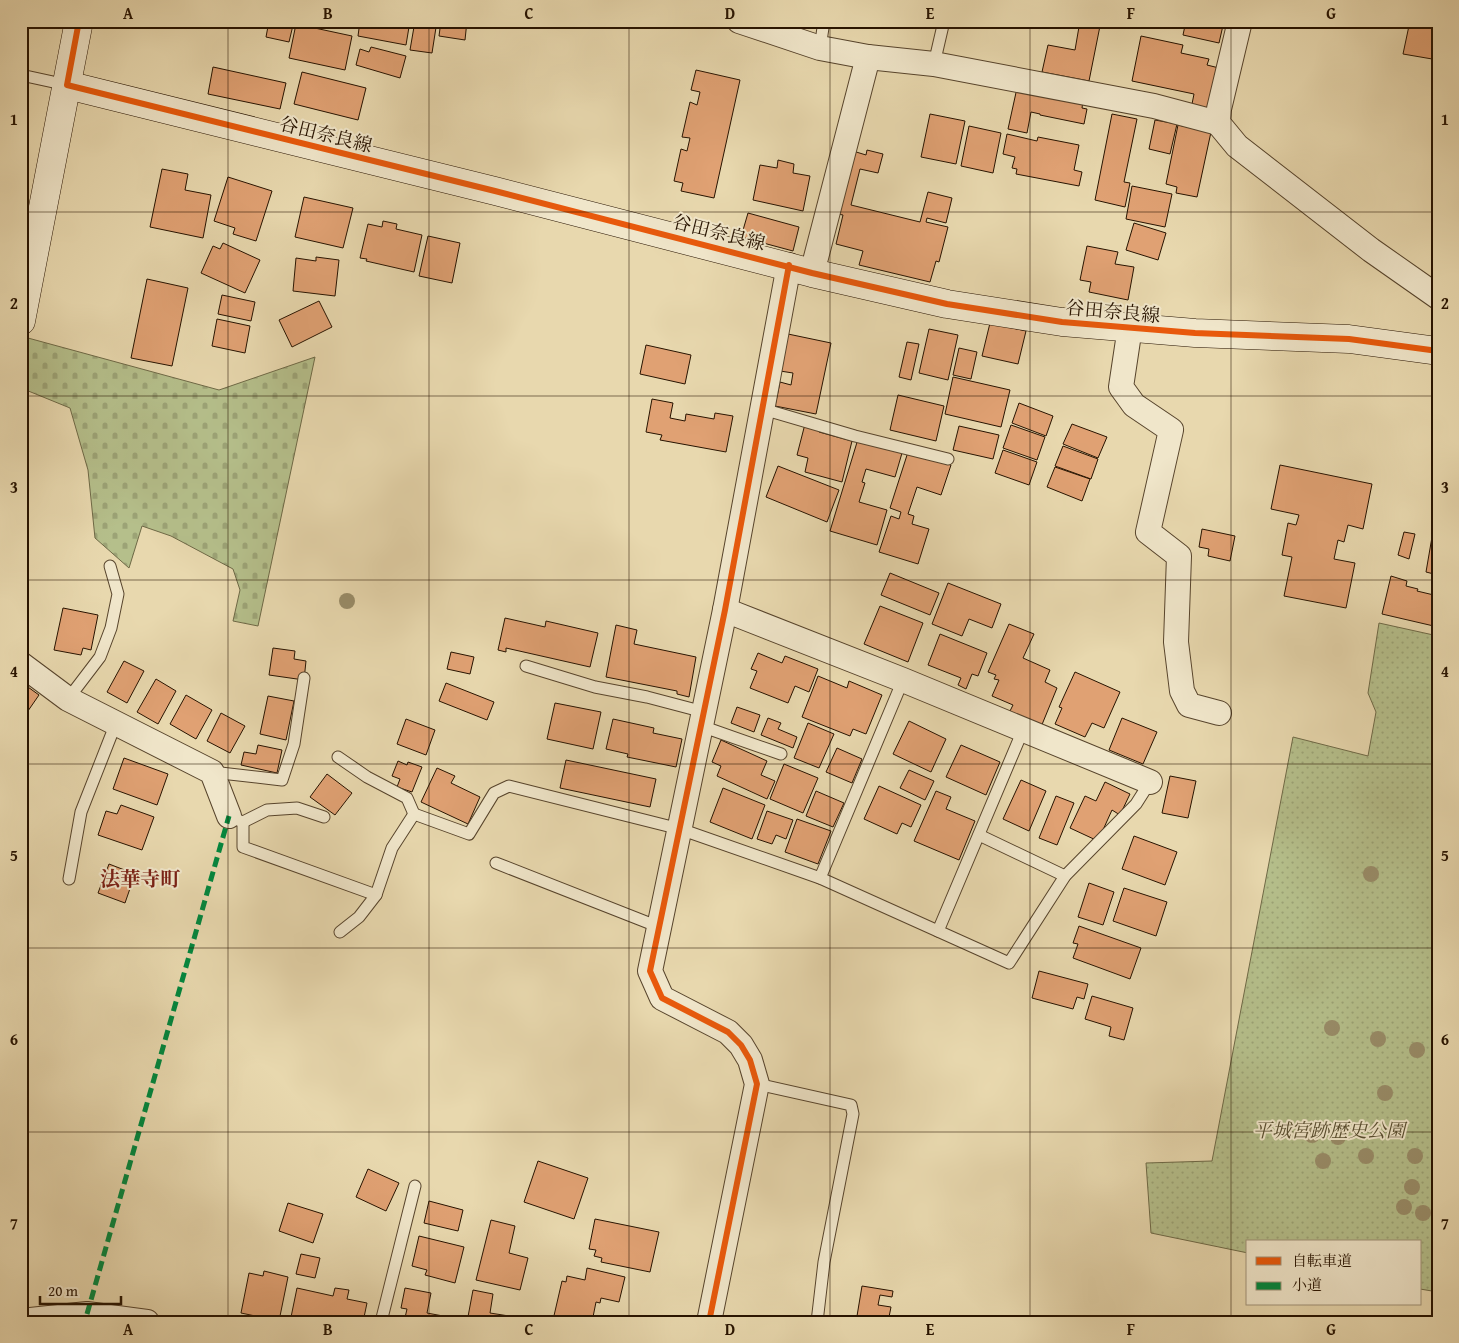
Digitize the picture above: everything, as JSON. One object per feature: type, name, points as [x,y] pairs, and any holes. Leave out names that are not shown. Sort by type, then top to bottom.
[{"type":"main road","points":[[21,321],[79,21]]},
{"type":"main road","name":"谷田奈良線","points":[[67,85],[800,269],[947,304],[1062,322],[1196,333],[1349,339],[1438,350]]},
{"type":"street","points":[[740,21],[820,48],[868,57],[934,64],[1154,106],[1218,123],[1237,146],[1371,250],[1438,297]]},
{"type":"street","points":[[1218,123],[1219,109],[1240,21]]},
{"type":"street","points":[[709,1322],[756,1084],[750,1060],[741,1044],[728,1032],[662,998],[650,971],[725,610],[763,408],[800,269],[868,57]]},
{"type":"street","points":[[1130,327],[1121,388],[1134,405],[1171,430],[1148,532],[1179,556],[1176,642],[1182,691],[1189,705],[1219,712]]},
{"type":"street","points":[[725,610],[903,680],[1150,782]]},
{"type":"street","points":[[21,664],[68,699],[212,772],[236,819]]},
{"type":"street","points":[[21,1321],[87,1314],[147,1322]]},
{"type":"lane","points":[[820,48],[824,21]]},
{"type":"lane","points":[[934,64],[944,21]]},
{"type":"lane","points":[[21,75],[67,85]]},
{"type":"lane","points":[[763,408],[855,436],[948,459]]},
{"type":"lane","points":[[68,699],[100,657],[111,628],[118,594],[110,566]]},
{"type":"lane","points":[[526,666],[595,687],[647,697],[781,754]]},
{"type":"lane","points":[[212,772],[282,780],[294,744],[304,678]]},
{"type":"lane","points":[[820,878],[903,680]]},
{"type":"lane","points":[[69,879],[81,812],[116,723]]},
{"type":"lane","points":[[938,931],[1023,730]]},
{"type":"lane","points":[[338,757],[367,778],[408,798],[414,814],[469,834],[494,794],[509,786],[680,829],[820,878],[1009,963],[1064,876],[1136,804],[1150,782]]},
{"type":"lane","points":[[324,817],[297,808],[267,810],[236,819],[243,847],[376,895]]},
{"type":"lane","points":[[340,932],[359,917],[376,895],[392,848],[414,814]]},
{"type":"lane","points":[[979,835],[1064,876]]},
{"type":"lane","points":[[496,863],[659,927]]},
{"type":"lane","points":[[756,1084],[851,1105],[853,1114],[824,1262],[817,1322]]},
{"type":"lane","points":[[381,1322],[415,1186]]},
{"type":"green space","points":[[28,338],[219,390],[315,357],[258,626],[233,621],[240,590],[233,569],[171,536],[142,526],[129,568],[95,538],[88,470],[70,408],[21,388]]},
{"type":"green space","name":"平城宮跡歴史公園","points":[[1379,623],[1438,636],[1438,1292],[1422,1289],[1422,1240],[1246,1240],[1246,1253],[1151,1233],[1146,1163],[1212,1161],[1293,737],[1368,756],[1376,712],[1368,693]]},
{"type":"building","points":[[269,21],[294,21],[289,42],[266,37]]},
{"type":"building","points":[[360,21],[410,21],[406,45],[358,36]]},
{"type":"building","points":[[415,21],[437,21],[432,53],[410,50]]},
{"type":"building","points":[[441,21],[467,21],[465,40],[439,36]]},
{"type":"building","points":[[1080,21],[1101,21],[1089,81],[1042,72],[1048,45],[1075,50]]},
{"type":"building","points":[[1186,21],[1224,21],[1219,43],[1183,35]]},
{"type":"building","points":[[1410,21],[1438,21],[1438,60],[1403,54]]},
{"type":"building","points":[[296,24],[352,36],[345,70],[289,58]]},
{"type":"building","points":[[1141,36],[1183,45],[1181,53],[1209,59],[1207,65],[1219,68],[1209,113],[1191,109],[1194,94],[1132,81]]},
{"type":"building","points":[[371,47],[406,56],[400,78],[356,65],[360,49],[369,52]]},
{"type":"building","points":[[213,67],[286,83],[280,109],[208,94]]},
{"type":"building","points":[[696,70],[740,80],[714,198],[681,191],[683,183],[674,181],[681,149],[687,151],[690,138],[682,137],[690,102],[697,105],[700,92],[691,90]]},
{"type":"building","points":[[302,72],[366,88],[358,120],[294,104]]},
{"type":"building","points":[[1017,88],[1083,101],[1082,108],[1087,109],[1084,124],[1031,112],[1027,133],[1008,129]]},
{"type":"building","points":[[930,114],[965,121],[956,164],[921,157]]},
{"type":"building","points":[[1112,114],[1137,119],[1124,182],[1130,183],[1125,207],[1095,200]]},
{"type":"building","points":[[1155,120],[1177,124],[1170,154],[1149,149]]},
{"type":"building","points":[[1178,125],[1211,132],[1197,197],[1176,193],[1177,187],[1166,184]]},
{"type":"building","points":[[969,126],[1001,133],[993,173],[961,166]]},
{"type":"building","points":[[1007,134],[1037,141],[1038,137],[1079,145],[1074,170],[1082,172],[1079,186],[1016,174],[1017,169],[1012,168],[1015,157],[1003,154]]},
{"type":"building","points":[[867,150],[883,154],[878,173],[860,169],[851,205],[920,222],[928,192],[952,198],[946,223],[927,218],[926,222],[948,227],[939,262],[936,261],[930,282],[859,265],[863,251],[836,244],[843,215],[838,214],[853,151],[866,155]]},
{"type":"building","points":[[778,160],[794,164],[793,173],[810,176],[803,211],[753,200],[760,165],[777,168]]},
{"type":"building","points":[[162,169],[188,174],[185,190],[211,195],[203,238],[150,227]]},
{"type":"building","points":[[228,177],[272,191],[256,241],[233,234],[235,228],[214,221]]},
{"type":"building","points":[[1132,186],[1172,194],[1165,227],[1126,219]]},
{"type":"building","points":[[304,197],[353,208],[343,248],[295,237]]},
{"type":"building","points":[[748,213],[799,227],[793,251],[741,237]]},
{"type":"building","points":[[383,221],[397,224],[396,229],[422,235],[414,272],[360,258],[368,224],[382,227]]},
{"type":"building","points":[[1134,223],[1166,233],[1158,260],[1126,250]]},
{"type":"building","points":[[428,236],[460,243],[452,283],[419,276]]},
{"type":"building","points":[[223,243],[260,260],[245,293],[201,273],[213,246],[220,249]]},
{"type":"building","points":[[1087,246],[1118,252],[1115,264],[1134,267],[1128,300],[1089,292],[1091,282],[1080,280]]},
{"type":"building","points":[[316,257],[339,260],[335,296],[293,291],[296,258],[316,261]]},
{"type":"building","points":[[147,279],[188,288],[172,366],[131,358]]},
{"type":"building","points":[[222,295],[255,302],[251,321],[218,314]]},
{"type":"building","points":[[319,301],[332,327],[292,347],[279,320]]},
{"type":"building","points":[[217,319],[250,326],[245,353],[212,346]]},
{"type":"building","points":[[990,323],[1026,331],[1018,364],[982,356]]},
{"type":"building","points":[[929,329],[958,335],[948,380],[919,373]]},
{"type":"building","points":[[788,334],[831,343],[816,414],[775,406],[780,382],[791,385],[793,373],[780,371]]},
{"type":"building","points":[[907,342],[919,344],[911,380],[899,377]]},
{"type":"building","points":[[646,345],[691,355],[685,384],[640,374]]},
{"type":"building","points":[[959,348],[977,352],[971,379],[953,375]]},
{"type":"building","points":[[953,377],[1010,390],[1001,427],[945,414]]},
{"type":"building","points":[[898,395],[944,406],[936,441],[890,430]]},
{"type":"building","points":[[652,399],[673,403],[670,418],[685,421],[686,414],[714,419],[715,413],[733,416],[726,452],[660,440],[662,435],[646,432]]},
{"type":"building","points":[[1019,403],[1053,416],[1046,436],[1012,423]]},
{"type":"building","points":[[805,424],[820,428],[819,432],[852,441],[842,482],[805,472],[808,458],[797,455]]},
{"type":"building","points":[[1072,424],[1107,437],[1098,458],[1063,444]]},
{"type":"building","points":[[1011,425],[1045,437],[1037,460],[1003,448]]},
{"type":"building","points":[[959,426],[999,435],[993,459],[953,450]]},
{"type":"building","points":[[858,439],[902,453],[895,477],[866,469],[862,482],[865,483],[859,502],[887,510],[877,545],[830,531]]},
{"type":"building","points":[[1063,446],[1098,459],[1091,479],[1055,466]]},
{"type":"building","points":[[1003,450],[1037,462],[1029,485],[995,473]]},
{"type":"building","points":[[908,452],[951,465],[941,495],[917,487],[908,514],[914,516],[912,524],[929,529],[918,564],[879,552],[891,516],[899,519],[901,512],[890,508]]},
{"type":"building","points":[[1280,465],[1372,484],[1363,529],[1348,525],[1344,542],[1338,540],[1334,559],[1355,563],[1346,608],[1284,596],[1292,557],[1282,555],[1288,523],[1296,525],[1299,515],[1271,509]]},
{"type":"building","points":[[778,466],[839,490],[827,522],[766,497]]},
{"type":"building","points":[[1055,467],[1090,479],[1082,501],[1047,487]]},
{"type":"building","points":[[1202,529],[1235,536],[1230,561],[1208,556],[1209,549],[1199,547]]},
{"type":"building","points":[[1404,532],[1415,534],[1409,559],[1398,555]]},
{"type":"building","points":[[1432,537],[1438,539],[1438,575],[1426,572]]},
{"type":"building","points":[[890,573],[939,593],[930,615],[881,595]]},
{"type":"building","points":[[1391,576],[1407,581],[1406,586],[1418,589],[1417,591],[1438,596],[1438,627],[1382,614]]},
{"type":"building","points":[[948,583],[1001,604],[992,628],[969,619],[962,636],[932,624]]},
{"type":"building","points":[[880,606],[923,623],[908,662],[864,644]]},
{"type":"building","points":[[63,608],[98,615],[91,650],[83,648],[81,655],[54,650]]},
{"type":"building","points":[[505,618],[545,627],[546,621],[598,633],[590,667],[506,648],[506,652],[498,650]]},
{"type":"building","points":[[1009,624],[1034,634],[1023,658],[1050,670],[1045,682],[1057,688],[1041,727],[1009,713],[1013,705],[992,696],[999,680],[994,679],[996,675],[988,672]]},
{"type":"building","points":[[616,625],[637,630],[634,644],[696,657],[689,697],[677,694],[677,691],[606,677]]},
{"type":"building","points":[[940,634],[987,653],[978,676],[972,674],[966,689],[958,685],[961,678],[928,665]]},
{"type":"building","points":[[273,648],[295,651],[294,659],[306,661],[304,680],[269,675]]},
{"type":"building","points":[[451,652],[474,657],[470,674],[447,669]]},
{"type":"building","points":[[758,653],[782,663],[785,656],[818,669],[809,692],[795,686],[788,703],[750,688],[757,671],[751,669]]},
{"type":"building","points":[[124,661],[144,671],[127,703],[107,692]]},
{"type":"building","points":[[1075,672],[1120,692],[1104,728],[1092,723],[1085,737],[1055,724],[1062,708],[1059,707]]},
{"type":"building","points":[[818,676],[847,688],[849,681],[882,695],[866,734],[853,729],[850,736],[802,717]]},
{"type":"building","points":[[156,679],[176,691],[158,724],[137,712]]},
{"type":"building","points":[[21,682],[39,695],[21,721]]},
{"type":"building","points":[[446,683],[494,702],[487,720],[439,701]]},
{"type":"building","points":[[186,695],[212,710],[196,739],[170,724]]},
{"type":"building","points":[[268,696],[294,701],[286,740],[260,734]]},
{"type":"building","points":[[555,703],[601,712],[593,749],[547,739]]},
{"type":"building","points":[[737,707],[760,715],[754,732],[731,723]]},
{"type":"building","points":[[221,713],[245,726],[230,753],[207,741]]},
{"type":"building","points":[[768,718],[781,723],[778,729],[797,737],[793,748],[761,735]]},
{"type":"building","points":[[1122,718],[1157,732],[1143,764],[1109,750]]},
{"type":"building","points":[[406,719],[435,730],[426,755],[397,744]]},
{"type":"building","points":[[613,719],[654,728],[653,733],[682,739],[676,767],[627,757],[628,754],[606,749]]},
{"type":"building","points":[[909,721],[946,739],[931,772],[893,754]]},
{"type":"building","points":[[808,723],[834,734],[819,768],[794,758]]},
{"type":"building","points":[[721,740],[767,761],[761,775],[775,781],[767,799],[717,776],[721,766],[712,762]]},
{"type":"building","points":[[258,745],[282,750],[277,773],[241,765],[244,752],[256,754]]},
{"type":"building","points":[[961,745],[1000,762],[986,795],[946,777]]},
{"type":"building","points":[[837,748],[862,759],[852,783],[826,772]]},
{"type":"building","points":[[124,758],[168,774],[157,805],[113,789]]},
{"type":"building","points":[[566,760],[656,779],[650,807],[560,788]]},
{"type":"building","points":[[398,761],[407,765],[408,762],[422,767],[412,792],[397,787],[400,779],[392,776]]},
{"type":"building","points":[[784,764],[818,778],[803,813],[770,799]]},
{"type":"building","points":[[437,768],[455,776],[451,783],[480,797],[468,824],[421,802]]},
{"type":"building","points":[[909,770],[934,781],[925,800],[900,788]]},
{"type":"building","points":[[327,774],[352,793],[335,815],[310,797]]},
{"type":"building","points":[[1170,776],[1196,781],[1188,818],[1162,813]]},
{"type":"building","points":[[1021,780],[1046,791],[1029,831],[1003,819]]},
{"type":"building","points":[[1105,782],[1130,794],[1120,815],[1112,810],[1098,841],[1070,828],[1085,796],[1096,801]]},
{"type":"building","points":[[879,786],[921,805],[911,827],[902,823],[897,834],[864,819]]},
{"type":"building","points":[[723,788],[765,805],[752,839],[710,822]]},
{"type":"building","points":[[816,791],[844,803],[833,827],[806,816]]},
{"type":"building","points":[[936,791],[951,797],[946,809],[975,821],[959,860],[914,841]]},
{"type":"building","points":[[1056,796],[1074,803],[1057,845],[1039,838]]},
{"type":"building","points":[[121,805],[154,817],[142,850],[98,835],[106,811],[117,814]]},
{"type":"building","points":[[767,811],[793,820],[786,839],[776,835],[772,844],[757,839]]},
{"type":"building","points":[[797,819],[831,831],[818,864],[785,852]]},
{"type":"building","points":[[1134,836],[1177,852],[1165,885],[1122,869]]},
{"type":"building","points":[[109,864],[135,874],[125,903],[98,893]]},
{"type":"building","points":[[1089,883],[1114,892],[1103,925],[1078,917]]},
{"type":"building","points":[[1124,888],[1167,902],[1156,936],[1113,921]]},
{"type":"building","points":[[1079,926],[1141,948],[1130,979],[1073,958],[1078,944],[1073,943]]},
{"type":"building","points":[[1039,971],[1088,984],[1084,999],[1077,997],[1073,1009],[1032,998]]},
{"type":"building","points":[[1092,996],[1133,1008],[1124,1040],[1109,1036],[1111,1027],[1085,1019]]},
{"type":"building","points":[[538,1161],[588,1178],[574,1219],[524,1202]]},
{"type":"building","points":[[368,1169],[399,1183],[386,1211],[356,1197]]},
{"type":"building","points":[[429,1201],[463,1210],[458,1231],[424,1223]]},
{"type":"building","points":[[288,1203],[323,1214],[313,1243],[279,1231]]},
{"type":"building","points":[[595,1219],[659,1232],[650,1272],[601,1262],[602,1258],[594,1256],[596,1250],[589,1249]]},
{"type":"building","points":[[491,1220],[515,1226],[509,1253],[528,1258],[520,1290],[476,1280]]},
{"type":"building","points":[[419,1236],[464,1247],[455,1283],[425,1275],[427,1270],[412,1266]]},
{"type":"building","points":[[301,1254],[320,1258],[315,1278],[296,1274]]},
{"type":"building","points":[[587,1268],[625,1277],[619,1302],[601,1298],[600,1303],[596,1302],[592,1322],[553,1320],[562,1281],[566,1282],[567,1276],[585,1280]]},
{"type":"building","points":[[264,1271],[288,1277],[279,1321],[241,1313],[249,1273],[263,1276]]},
{"type":"building","points":[[862,1286],[893,1291],[892,1297],[880,1295],[878,1305],[891,1307],[888,1322],[856,1322]]},
{"type":"building","points":[[297,1288],[333,1296],[335,1288],[349,1290],[347,1299],[367,1303],[363,1322],[290,1322]]},
{"type":"building","points":[[405,1288],[431,1293],[427,1313],[459,1319],[458,1322],[404,1322],[407,1309],[401,1308]]},
{"type":"building","points":[[473,1290],[493,1294],[490,1313],[509,1316],[507,1322],[467,1322]]},
{"type":"marked path","points":[[87,1314],[229,816]]},
{"type":"cycle path","points":[[79,21],[67,85],[495,191],[812,273],[947,304],[1062,322],[1195,333],[1349,339],[1438,351]]},
{"type":"cycle path","points":[[709,1322],[757,1084],[750,1060],[741,1045],[728,1032],[662,998],[650,971],[725,610],[789,265]]},
{"type":"district","name":"法華寺町","points":[[140,878]]}]
